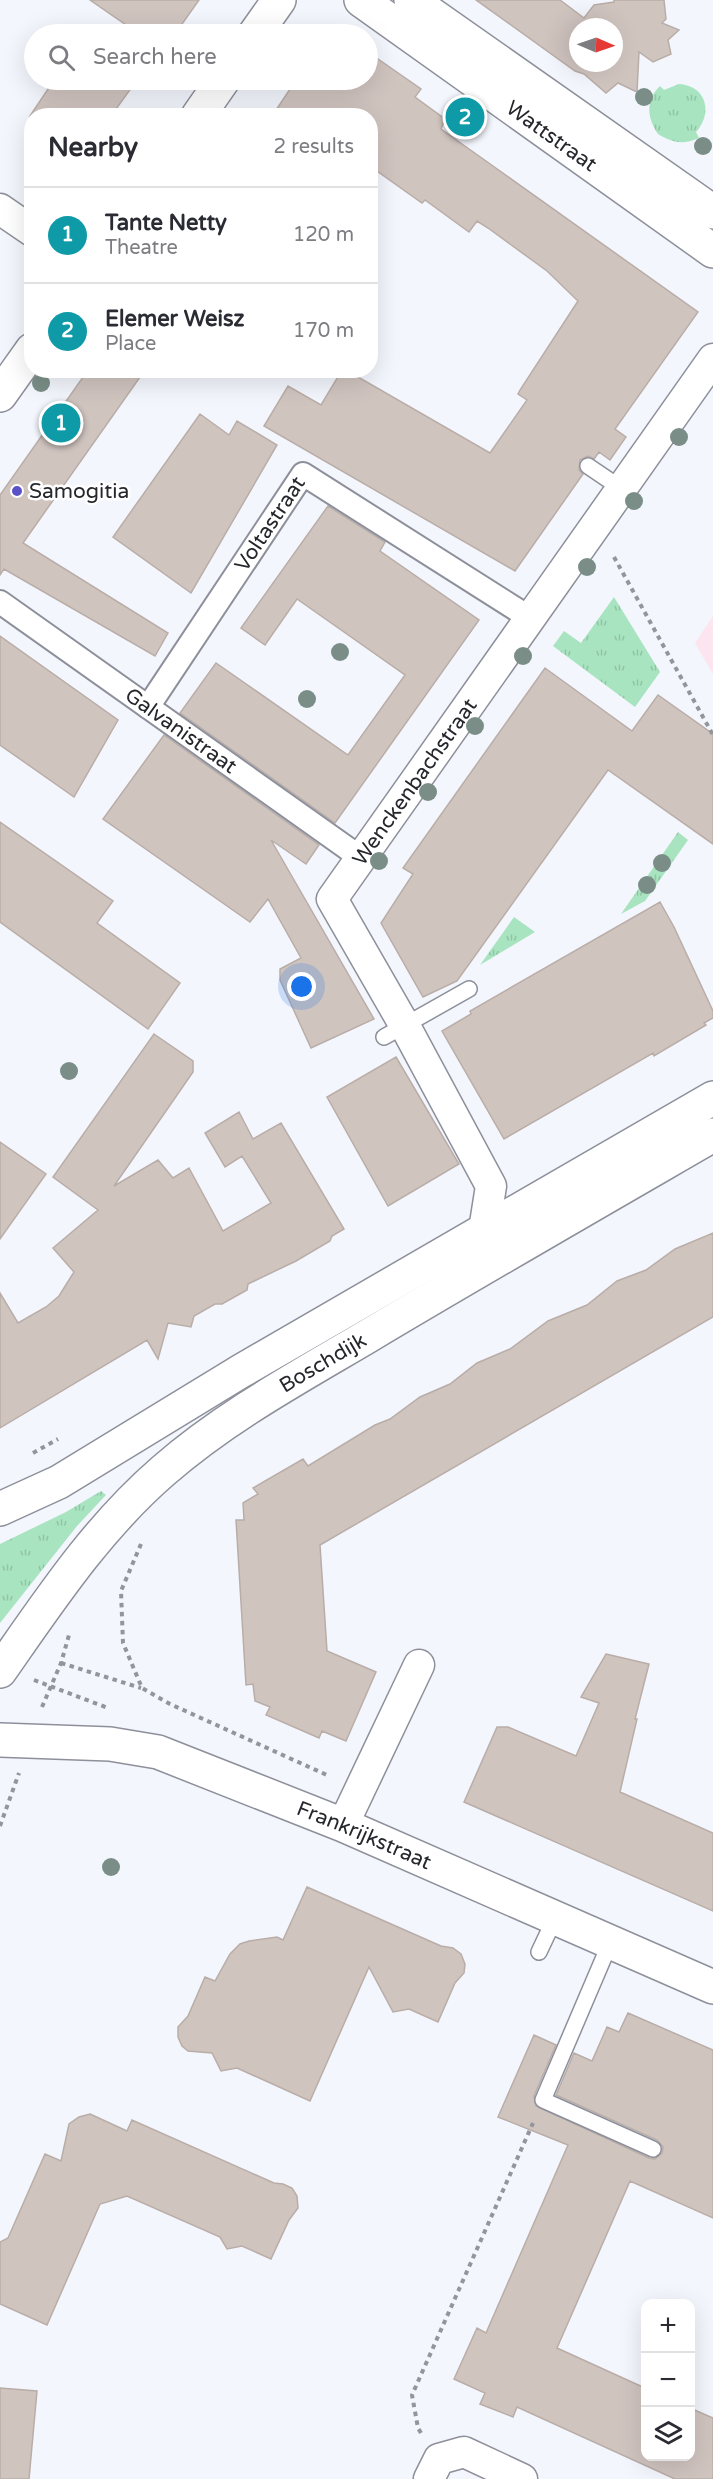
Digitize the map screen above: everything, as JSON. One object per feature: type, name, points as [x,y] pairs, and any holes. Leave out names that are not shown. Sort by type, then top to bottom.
[{"type":"street","points":[[262,24],[279,0]]},
{"type":"street","name":"Wattstraat","points":[[360,0],[713,251]]},
{"type":"street","name":"Wattstraat","points":[[411,0],[713,212]]},
{"type":"street","points":[[204,108],[216,90]]},
{"type":"street","points":[[0,209],[24,226]]},
{"type":"street","name":"Wenckenbachstraat","points":[[484,1230],[491,1186],[395,1032],[332,899],[713,359]]},
{"type":"street","points":[[0,395],[24,361]]},
{"type":"street","name":"Voltastraat","points":[[148,706],[303,474],[530,618]]},
{"type":"street","name":"Galvanistraat","points":[[0,602],[361,858]]},
{"type":"street","name":"Boschdijk","points":[[0,1509],[59,1482],[176,1409],[713,1098]]},
{"type":"street","name":"Boschdijk","points":[[1,1672],[54,1592],[106,1527],[162,1472],[223,1423],[549,1229],[713,1135]]},
{"type":"street","points":[[343,1825],[419,1665]]},
{"type":"street","name":"Frankrijkstraat","points":[[0,1740],[110,1744],[159,1752],[343,1825],[713,1987]]},
{"type":"street","points":[[444,2463],[522,2479]]},
{"type":"lane","points":[[588,466],[622,489]]},
{"type":"lane","points":[[395,1032],[469,989]]},
{"type":"lane","points":[[539,1952],[555,1918]]},
{"type":"lane","points":[[610,1943],[543,2100],[653,2149]]},
{"type":"path","points":[[596,525],[713,735]]},
{"type":"path","points":[[136,1544],[144,1537],[121,1591],[123,1643],[142,1688]]},
{"type":"path","points":[[50,1685],[61,1663],[71,1631]]},
{"type":"path","points":[[61,1663],[142,1688],[170,1704],[360,1789]]},
{"type":"path","points":[[444,2463],[418,2428],[412,2395],[543,2100]]},
{"type":"shaded area","points":[[713,616],[713,674],[695,643]]},
{"type":"green space","points":[[679,84],[696,90],[704,102],[704,117],[696,132],[699,138],[688,142],[673,141],[658,134],[649,109],[652,97],[660,86],[664,90]]},
{"type":"green space","points":[[614,597],[660,672],[635,707],[553,646],[564,631],[581,643]]},
{"type":"green space","points":[[678,832],[688,840],[645,901],[621,914]]},
{"type":"green space","points":[[514,917],[535,932],[480,965]]},
{"type":"green space","points":[[101,1491],[106,1495],[77,1526],[0,1623],[0,1544],[66,1512]]},
{"type":"building","points":[[90,0],[199,0],[182,24],[125,24]]},
{"type":"building","points":[[476,0],[560,0],[584,18],[569,18],[569,67]]},
{"type":"building","points":[[614,0],[664,0],[666,19],[662,23],[679,30],[668,40],[671,54],[653,62],[639,52],[637,92],[618,83],[606,93],[584,74],[578,72],[623,72],[623,18],[584,18],[594,5],[614,2]]},
{"type":"building","points":[[378,59],[421,89],[415,97],[445,119],[441,129],[698,312],[615,429],[626,437],[610,460],[599,452],[594,459],[588,456],[580,460],[579,470],[583,474],[515,571],[264,426],[288,386],[321,405],[337,378],[360,378],[490,453],[527,400],[518,394],[520,390],[578,301],[547,271],[488,228],[477,221],[469,232],[425,200],[422,203],[378,172],[378,108],[277,108],[289,90],[378,90]]},
{"type":"building","points":[[47,90],[130,90],[117,108],[35,108]]},
{"type":"building","points":[[82,378],[139,378],[23,543],[168,633],[155,656],[4,569],[0,575],[0,495]]},
{"type":"building","points":[[200,414],[229,435],[237,421],[277,445],[191,593],[113,537]]},
{"type":"building","points":[[328,506],[385,542],[380,551],[479,620],[335,823],[180,713],[216,663],[348,755],[405,675],[297,599],[265,645],[241,628]]},
{"type":"building","points":[[0,636],[118,720],[74,797],[0,745]]},
{"type":"building","points":[[545,668],[632,731],[658,695],[713,734],[713,844],[608,770],[457,981],[423,997],[381,923],[413,874],[403,868]]},
{"type":"building","points":[[164,735],[319,845],[306,864],[271,840],[374,1019],[311,1048],[280,980],[280,969],[301,958],[268,899],[250,922],[103,819]]},
{"type":"building","points":[[0,822],[113,901],[97,923],[180,983],[148,1029],[0,922]]},
{"type":"building","points":[[660,902],[713,1011],[713,1018],[704,1023],[706,1025],[654,1056],[653,1053],[504,1139],[442,1031],[471,1014],[470,1011]]},
{"type":"building","points":[[154,1034],[193,1061],[193,1072],[114,1186],[158,1160],[173,1178],[189,1168],[223,1231],[271,1203],[242,1156],[225,1167],[205,1133],[239,1112],[253,1139],[281,1123],[344,1229],[332,1236],[330,1241],[296,1261],[248,1284],[247,1290],[194,1316],[191,1327],[168,1323],[158,1359],[147,1340],[0,1428],[0,1293],[18,1323],[46,1307],[59,1296],[74,1272],[53,1248],[98,1210],[53,1177]]},
{"type":"building","points":[[396,1057],[459,1164],[388,1206],[327,1097]]},
{"type":"building","points":[[0,1142],[46,1174],[0,1239]]},
{"type":"building","points":[[713,1233],[713,1317],[320,1545],[327,1651],[376,1672],[346,1741],[322,1731],[319,1738],[266,1715],[270,1707],[255,1701],[253,1684],[246,1685],[236,1520],[244,1520],[243,1503],[258,1494],[253,1488],[303,1459],[308,1466],[375,1425],[390,1419],[420,1397],[450,1384],[477,1363],[510,1349],[548,1321],[587,1305],[617,1281],[646,1270],[675,1249]]},
{"type":"building","points":[[606,1654],[649,1664],[620,1792],[713,1833],[713,1911],[464,1802],[497,1727],[508,1727],[576,1756],[599,1703],[581,1697]]},
{"type":"building","points":[[307,1887],[441,1946],[453,1948],[461,1954],[465,1964],[464,1973],[455,1983],[438,2022],[409,2009],[393,2012],[369,1967],[310,2101],[237,2068],[221,2071],[212,2053],[188,2051],[182,2046],[178,2037],[178,2027],[188,2016],[205,1977],[215,1981],[230,1954],[240,1944],[277,1937],[283,1940]]},
{"type":"building","points":[[628,2013],[713,2050],[713,2218],[630,2181],[557,2348],[641,2386],[641,2461],[695,2461],[695,2410],[713,2418],[713,2479],[675,2479],[517,2407],[513,2417],[480,2404],[485,2393],[454,2379],[477,2328],[486,2333],[568,2145],[498,2117],[534,2035],[556,2045],[534,2096],[536,2106],[649,2158],[655,2159],[662,2153],[663,2147],[657,2140],[556,2095],[574,2053],[592,2061],[607,2027],[619,2032]]},
{"type":"building","points":[[90,2114],[127,2131],[132,2120],[274,2183],[292,2188],[297,2196],[298,2208],[289,2220],[271,2259],[242,2246],[227,2249],[220,2237],[127,2196],[100,2204],[47,2325],[0,2304],[0,2242],[8,2238],[45,2154],[61,2161],[69,2124],[79,2117]]},
{"type":"building","points":[[0,2388],[37,2391],[29,2479],[0,2479]]},
{"type":"place","name":"Elemer Weisz","points":[[465,117]]},
{"type":"place","name":"Tante Netty","points":[[61,423]]},
{"type":"place","name":"Samogitia","points":[[17,491]]}]
